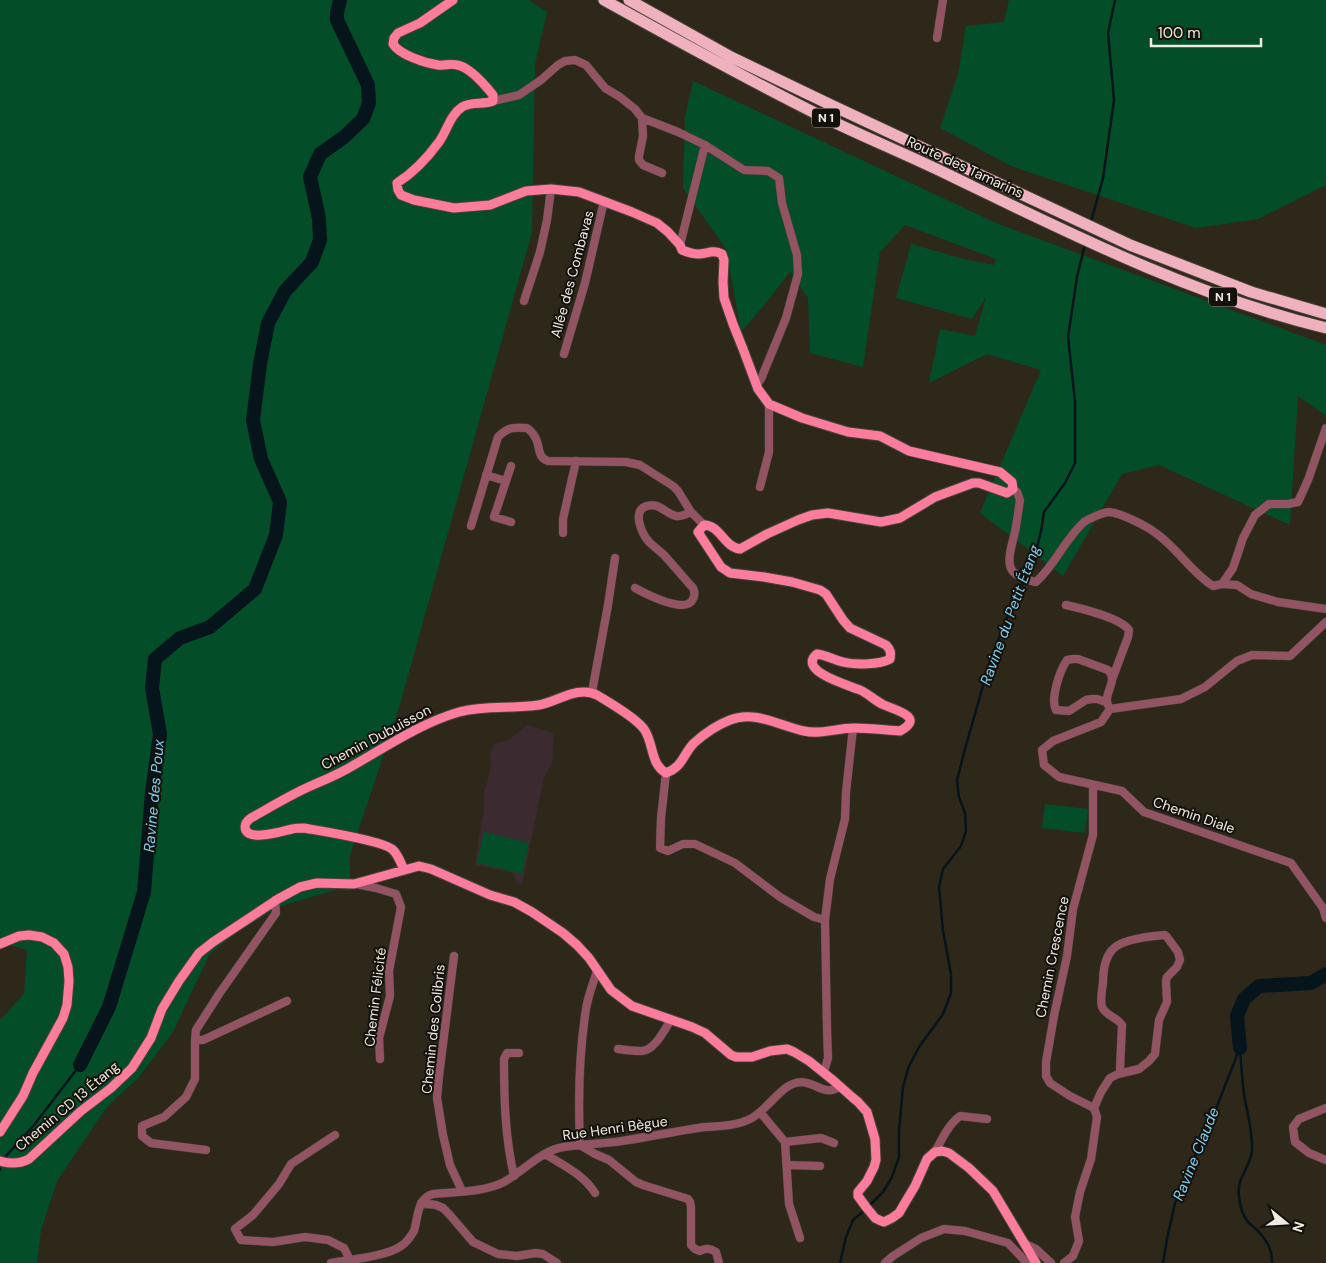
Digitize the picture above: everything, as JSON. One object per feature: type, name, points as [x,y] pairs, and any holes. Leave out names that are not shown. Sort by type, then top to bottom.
[{"type":"highway","name":"Route des Tamarins","points":[[604,0],[727,68],[824,117],[940,170],[1054,226],[1229,300],[1326,328]]},
{"type":"highway","name":"Route des Tamarins","points":[[629,0],[731,57],[1130,245],[1251,292],[1326,314]]},
{"type":"main road","points":[[453,0],[420,23],[398,33],[394,38],[393,44],[400,52],[420,60],[439,66],[457,65],[468,70],[493,95],[493,101],[486,104],[474,103],[462,106],[451,120],[440,141],[426,158],[407,177],[397,183],[401,195],[414,200],[454,208],[490,205],[526,191],[551,189],[579,192],[657,223],[668,232],[682,250],[689,253],[699,254],[713,251],[722,254],[724,260],[724,298],[756,385],[769,404],[802,418],[836,429],[861,435],[880,436],[909,451],[1000,472],[1012,482],[1013,488],[1007,493],[979,484],[973,484],[935,497],[900,518],[881,522],[828,512],[812,515],[740,549],[727,543],[716,530],[708,525],[704,525],[698,532],[721,567],[730,573],[792,582],[820,590],[826,594],[842,620],[850,628],[879,641],[890,649],[890,659],[884,662],[869,664],[845,663],[821,654],[816,654],[812,661],[819,673],[861,691],[882,704],[902,711],[910,719],[910,723],[906,728],[900,731],[853,728],[816,733],[806,732],[755,717],[731,719],[717,726],[693,744],[679,765],[673,771],[666,773],[658,767],[649,739],[643,728],[636,721],[592,692]]},
{"type":"main road","name":"Chemin Dubuisson","points":[[404,870],[393,850],[380,844],[304,828],[256,836],[250,834],[245,826],[251,818],[296,793],[345,770],[404,736],[446,716],[483,708],[552,702],[578,692],[592,692]]},
{"type":"main road","name":"Chemin CD 13 Étang","points":[[3,1162],[19,1163],[29,1159],[81,1111],[111,1088],[132,1068],[151,1038],[162,1009],[200,953],[275,900],[300,886],[317,883],[354,884],[419,866],[431,869],[490,895],[514,902],[532,912],[578,945],[611,990],[632,1006],[705,1033],[731,1056],[752,1057],[770,1051],[787,1049],[824,1072],[867,1112],[875,1139],[876,1160],[867,1181],[858,1192],[858,1196],[875,1218],[884,1222],[899,1213],[915,1186],[927,1159],[935,1152]]},
{"type":"main road","points":[[0,944],[19,936],[29,935],[42,937],[54,943],[64,954],[68,967],[69,981],[67,1005],[63,1018],[33,1073],[23,1096],[0,1132]]},
{"type":"main road","points":[[935,1152],[942,1151],[952,1154],[989,1186],[1036,1263]]},
{"type":"street","points":[[937,38],[943,0]]},
{"type":"street","points":[[493,101],[519,95],[541,80],[558,65],[565,61],[575,60],[586,65],[605,88],[628,103],[642,118],[705,145],[744,170],[768,172],[779,178],[782,202],[797,255],[798,274],[786,318],[761,379],[756,385]]},
{"type":"street","points":[[642,118],[643,136],[639,160],[642,165],[662,173]]},
{"type":"street","points":[[680,245],[705,145]]},
{"type":"street","points":[[524,301],[540,252],[551,189]]},
{"type":"street","name":"Allée des Combavas","points":[[564,354],[604,201]]},
{"type":"street","points":[[760,487],[769,452],[769,404]]},
{"type":"street","points":[[471,526],[498,437],[508,428],[527,428],[536,437],[543,460],[626,462],[640,465],[673,486],[691,512],[704,525]]},
{"type":"street","points":[[1222,584],[1233,568],[1243,538],[1255,515],[1269,504],[1298,502],[1308,480],[1326,428]]},
{"type":"street","points":[[563,533],[562,519],[576,461]]},
{"type":"street","points":[[511,466],[494,517],[512,522]]},
{"type":"street","points":[[486,475],[506,481]]},
{"type":"street","points":[[1013,488],[1020,500],[1009,556],[1010,566],[1015,574],[1023,580],[1036,582],[1043,576],[1085,521],[1107,512],[1127,517],[1157,533],[1204,580],[1213,586],[1222,584],[1237,585],[1250,594],[1278,602],[1326,609]]},
{"type":"street","points":[[635,588],[667,602],[687,605],[691,602],[695,594],[693,588],[663,554],[649,542],[642,532],[639,520],[641,511],[645,506],[650,505],[661,507],[675,516],[691,512]]},
{"type":"street","points":[[592,692],[608,605],[614,558]]},
{"type":"street","points":[[1066,605],[1097,613],[1127,626],[1129,630],[1112,677],[1108,705]]},
{"type":"street","points":[[1112,677],[1108,670],[1078,659],[1067,660],[1062,671],[1053,705],[1056,710],[1069,711],[1086,700],[1097,699],[1108,705],[1146,705],[1181,699],[1205,687],[1237,661],[1252,655],[1290,656],[1326,622]]},
{"type":"street","name":"Chemin Diale","points":[[1108,705],[1101,722],[1053,741],[1042,750],[1044,765],[1059,777],[1122,791],[1144,812],[1292,863],[1323,908],[1326,918]]},
{"type":"street","points":[[824,1072],[828,1058],[825,920],[830,879],[845,819],[853,728]]},
{"type":"street","points":[[666,773],[660,848],[668,851],[683,844],[695,844],[735,863],[780,898],[814,917],[825,920]]},
{"type":"street","name":"Chemin Crescence","points":[[1093,785],[1093,835],[1073,909],[1067,956],[1046,1062],[1046,1076],[1050,1083],[1094,1108]]},
{"type":"street","name":"Chemin Félicité","points":[[354,884],[396,894],[401,907],[389,971],[390,996],[379,1038],[380,1059]]},
{"type":"street","points":[[206,1150],[151,1143],[142,1136],[142,1126],[164,1117],[186,1097],[194,1079],[196,1030],[276,913],[275,900]]},
{"type":"street","points":[[1064,1263],[1073,1256],[1079,1242],[1075,1217],[1080,1192],[1091,1159],[1097,1117],[1094,1108],[1110,1078],[1122,1072],[1139,1069],[1149,1062],[1155,1054],[1159,1020],[1167,1002],[1165,988],[1167,977],[1177,967],[1180,960],[1178,952],[1165,935],[1140,938],[1117,946],[1112,949],[1107,960],[1103,981],[1102,1007],[1122,1025],[1120,1069],[1122,1072]]},
{"type":"street","name":"Chemin des Colibris","points":[[454,956],[437,1098],[443,1135],[452,1171],[462,1191]]},
{"type":"street","points":[[597,971],[589,996],[585,1018],[580,1066],[578,1103],[580,1145],[609,1160],[642,1186],[688,1198],[691,1207],[692,1245],[700,1251],[711,1249],[716,1252],[719,1263]]},
{"type":"street","points":[[195,1040],[203,1040],[287,1000]]},
{"type":"street","points":[[618,1049],[644,1051],[649,1049],[671,1020]]},
{"type":"street","points":[[514,1176],[508,1146],[504,1107],[504,1059],[507,1053],[519,1053]]},
{"type":"street","name":"Rue Henri Bègue","points":[[421,1203],[429,1195],[481,1189],[502,1183],[545,1154],[558,1148],[616,1142],[744,1122],[760,1112],[788,1086],[797,1082],[812,1084],[828,1091],[832,1091],[840,1086]]},
{"type":"street","points":[[1326,1108],[1299,1119],[1293,1127],[1294,1142],[1309,1153],[1326,1160]]},
{"type":"street","points":[[760,1112],[785,1142],[789,1204],[800,1238]]},
{"type":"street","points":[[935,1152],[948,1129],[960,1116],[987,1119]]},
{"type":"street","points":[[335,1135],[292,1164],[253,1215],[235,1229],[241,1240],[273,1242],[305,1237],[328,1240],[344,1248],[350,1260]]},
{"type":"street","points":[[785,1142],[821,1138],[834,1143]]},
{"type":"street","points":[[545,1154],[584,1180],[595,1193]]},
{"type":"street","points":[[787,1165],[820,1166]]},
{"type":"street","points":[[331,1263],[387,1253],[401,1246],[414,1231],[421,1203],[443,1208],[473,1242],[498,1254],[517,1256],[535,1253],[543,1254],[557,1263]]},
{"type":"street","points":[[885,1263],[921,1238],[944,1229],[965,1231],[1008,1243],[1028,1263]]},
{"type":"street","points":[[1024,1243],[1036,1249],[1051,1263]]},
{"type":"shaded area","points":[[527,725],[554,733],[552,764],[544,777],[522,885],[516,883],[514,873],[475,865],[484,811],[484,793],[491,768],[490,755],[494,744],[509,740]]},
{"type":"green space","points":[[0,0],[529,0],[547,12],[535,64],[532,232],[397,715],[350,855],[350,891],[338,889],[278,907],[233,935],[209,955],[173,1032],[138,1078],[106,1108],[57,1181],[41,1230],[37,1263],[0,1263],[0,1020],[24,994],[27,950],[0,942]]},
{"type":"green space","points":[[1009,0],[1326,0],[1326,185],[1258,219],[1196,228],[1011,166],[940,128],[958,74],[966,26],[1004,22]]},
{"type":"green space","points":[[693,81],[996,223],[1326,345],[1326,416],[1298,396],[1290,525],[1159,465],[1122,474],[1063,576],[980,513],[1041,370],[987,354],[929,383],[940,329],[975,336],[986,297],[972,319],[896,298],[911,244],[964,259],[994,265],[996,259],[905,225],[880,252],[863,367],[810,353],[808,298],[790,272],[741,332],[726,249],[683,188],[684,121]]},
{"type":"green space","points":[[1045,804],[1088,809],[1085,833],[1042,828]]},
{"type":"green space","points":[[484,832],[529,843],[522,874],[477,863]]},
{"type":"waterway","name":"Ravine des Poux","points":[[80,1065],[109,1007],[144,892],[152,792],[160,734],[152,688],[155,659],[180,638],[210,627],[255,589],[276,535],[280,502],[261,459],[253,420],[260,364],[268,323],[285,291],[312,262],[320,240],[319,218],[310,177],[320,154],[344,137],[363,119],[369,103],[368,85],[337,20],[340,0]]},
{"type":"waterway","name":"Ravine du Petit Étang","points":[[1091,222],[1103,178],[1114,100],[1108,33],[1115,0]]},
{"type":"waterway","name":"Ravine du Petit Étang","points":[[869,1206],[883,1192],[892,1177],[899,1157],[899,1130],[903,1087],[909,1066],[919,1047],[943,1014],[951,993],[951,974],[943,931],[939,887],[943,869],[961,846],[966,831],[965,813],[959,797],[957,780],[965,749],[990,661],[1015,597],[1035,556],[1044,512],[1065,483],[1075,463],[1075,401],[1068,337],[1077,277],[1085,244]]},
{"type":"waterway","points":[[1240,1048],[1237,1016],[1244,999],[1259,986],[1311,983],[1326,974]]},
{"type":"waterway","points":[[1240,1048],[1244,1094],[1251,1129],[1252,1151],[1249,1163],[1239,1184],[1239,1200],[1246,1220],[1266,1241],[1272,1263]]},
{"type":"waterway","name":"Ravine Claude","points":[[1163,1263],[1175,1203],[1212,1119],[1239,1050]]},
{"type":"waterway","name":"Ravine des Poux","points":[[6,1156],[34,1125],[80,1065]]},
{"type":"waterway","name":"Ravine du Petit Étang","points":[[840,1263],[846,1237],[853,1220],[865,1210]]}]
